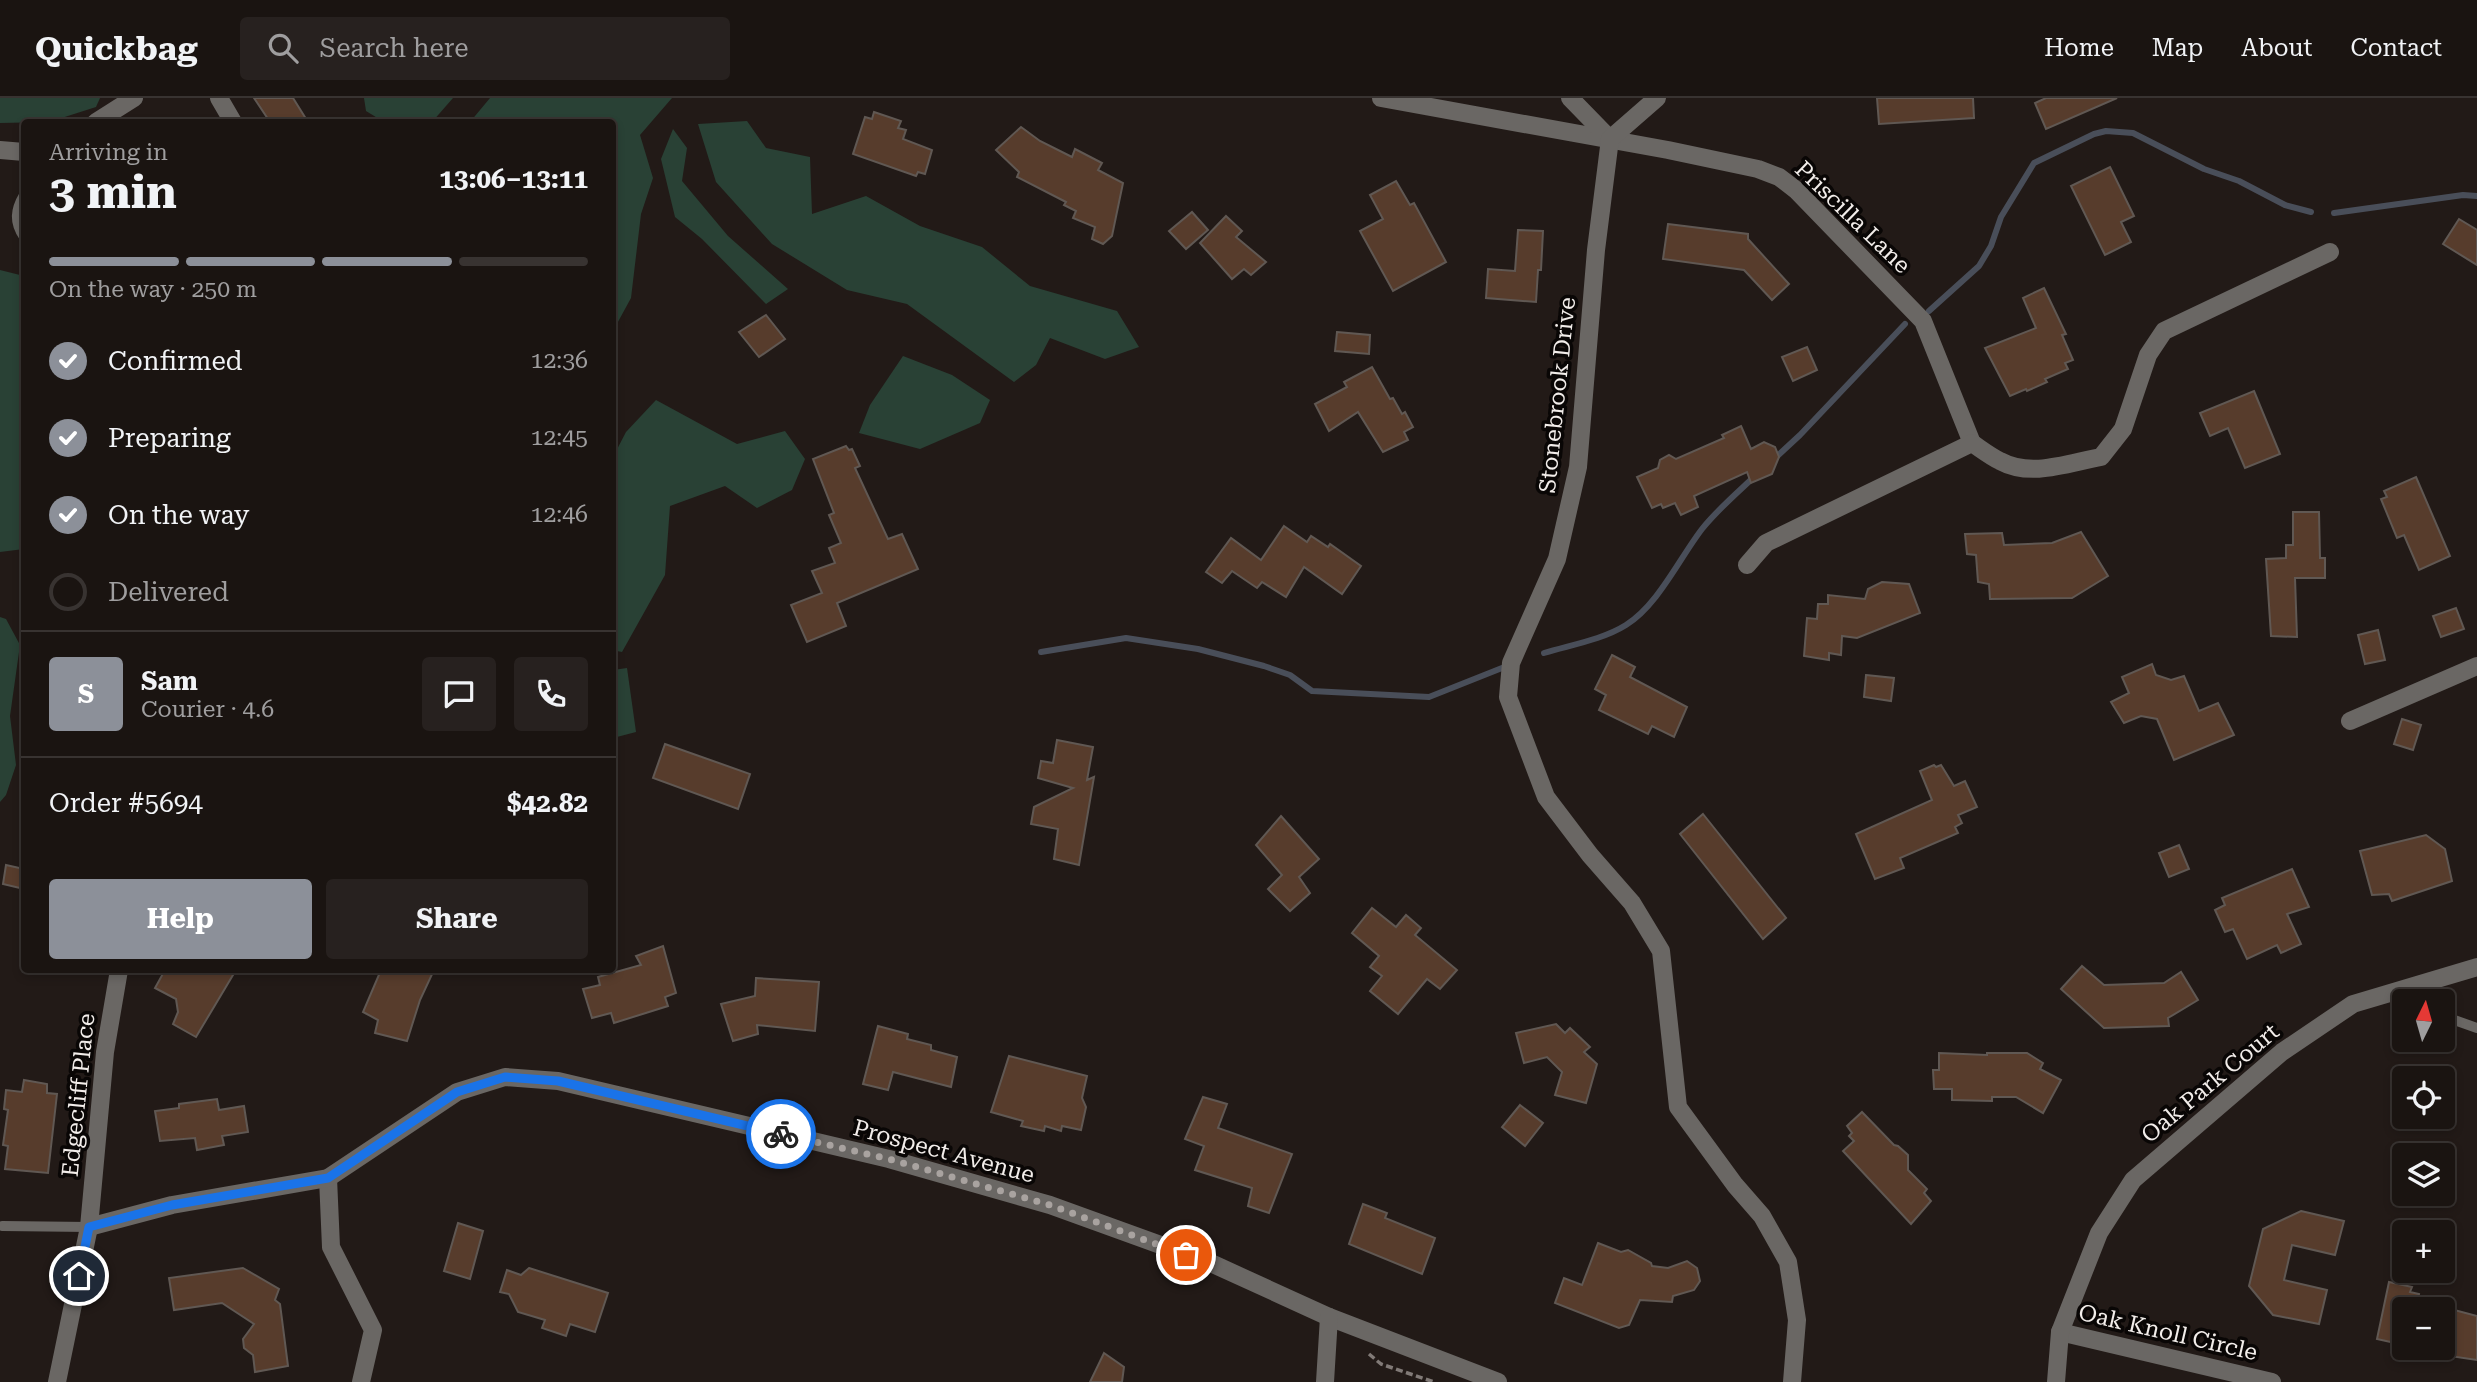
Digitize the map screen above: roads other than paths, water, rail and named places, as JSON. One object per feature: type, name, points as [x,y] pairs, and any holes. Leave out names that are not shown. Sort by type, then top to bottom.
[{"type":"street","points":[[101,119],[134,98]]},
{"type":"street","points":[[219,98],[231,119]]},
{"type":"street","name":"Priscilla Lane","points":[[1381,98],[1610,139],[1758,169],[1779,177],[1796,190],[1923,321],[1972,443]]},
{"type":"street","points":[[1570,98],[1610,139],[1657,98]]},
{"type":"street","name":"Stonebrook Drive","points":[[1610,139],[1596,250],[1578,467],[1557,559],[1511,663],[1508,697],[1546,797],[1590,855],[1632,903],[1661,951],[1678,1107],[1735,1185],[1762,1216],[1788,1262],[1797,1320],[1792,1382]]},
{"type":"street","points":[[0,150],[21,152]]},
{"type":"street","points":[[1747,565],[1766,543],[1972,443],[2001,462],[2036,470],[2101,457],[2123,429],[2148,355],[2164,331],[2330,252]]},
{"type":"street","points":[[2350,721],[2477,666]]},
{"type":"street","name":"Oak Park Court","points":[[2060,1332],[2099,1233],[2133,1180],[2282,1052],[2353,1004],[2477,967]]},
{"type":"street","name":"Edgecliff Place","points":[[57,1382],[89,1227],[105,1052],[118,973]]},
{"type":"street","name":"Prospect Avenue","points":[[89,1227],[172,1205],[328,1178],[457,1092],[505,1077],[558,1081],[889,1159],[1050,1205],[1213,1264],[1329,1317],[1499,1382]]},
{"type":"street","points":[[328,1178],[331,1247],[373,1330],[361,1382]]},
{"type":"street","points":[[1325,1382],[1329,1317]]},
{"type":"street","name":"Oak Knoll Circle","points":[[2056,1382],[2060,1332],[2272,1382]]},
{"type":"lane","points":[[21,201],[16,211],[16,223],[21,232]]},
{"type":"lane","points":[[2418,984],[2422,989]]},
{"type":"lane","points":[[2455,1020],[2477,1028]]},
{"type":"lane","points":[[2,1226],[89,1227]]},
{"type":"waterway","points":[[1929,311],[1979,266],[1991,246],[2001,217],[2034,163],[2094,134],[2106,131],[2133,133],[2204,169],[2239,181],[2285,205],[2311,212]]},
{"type":"waterway","points":[[2334,213],[2463,195],[2477,196]]},
{"type":"waterway","points":[[1774,459],[1905,324]]},
{"type":"waterway","points":[[1544,653],[1607,635],[1638,616],[1658,594],[1702,529],[1755,476]]},
{"type":"waterway","points":[[1041,652],[1126,638],[1198,649],[1264,666],[1290,675],[1312,691],[1429,697],[1507,666]]}]
